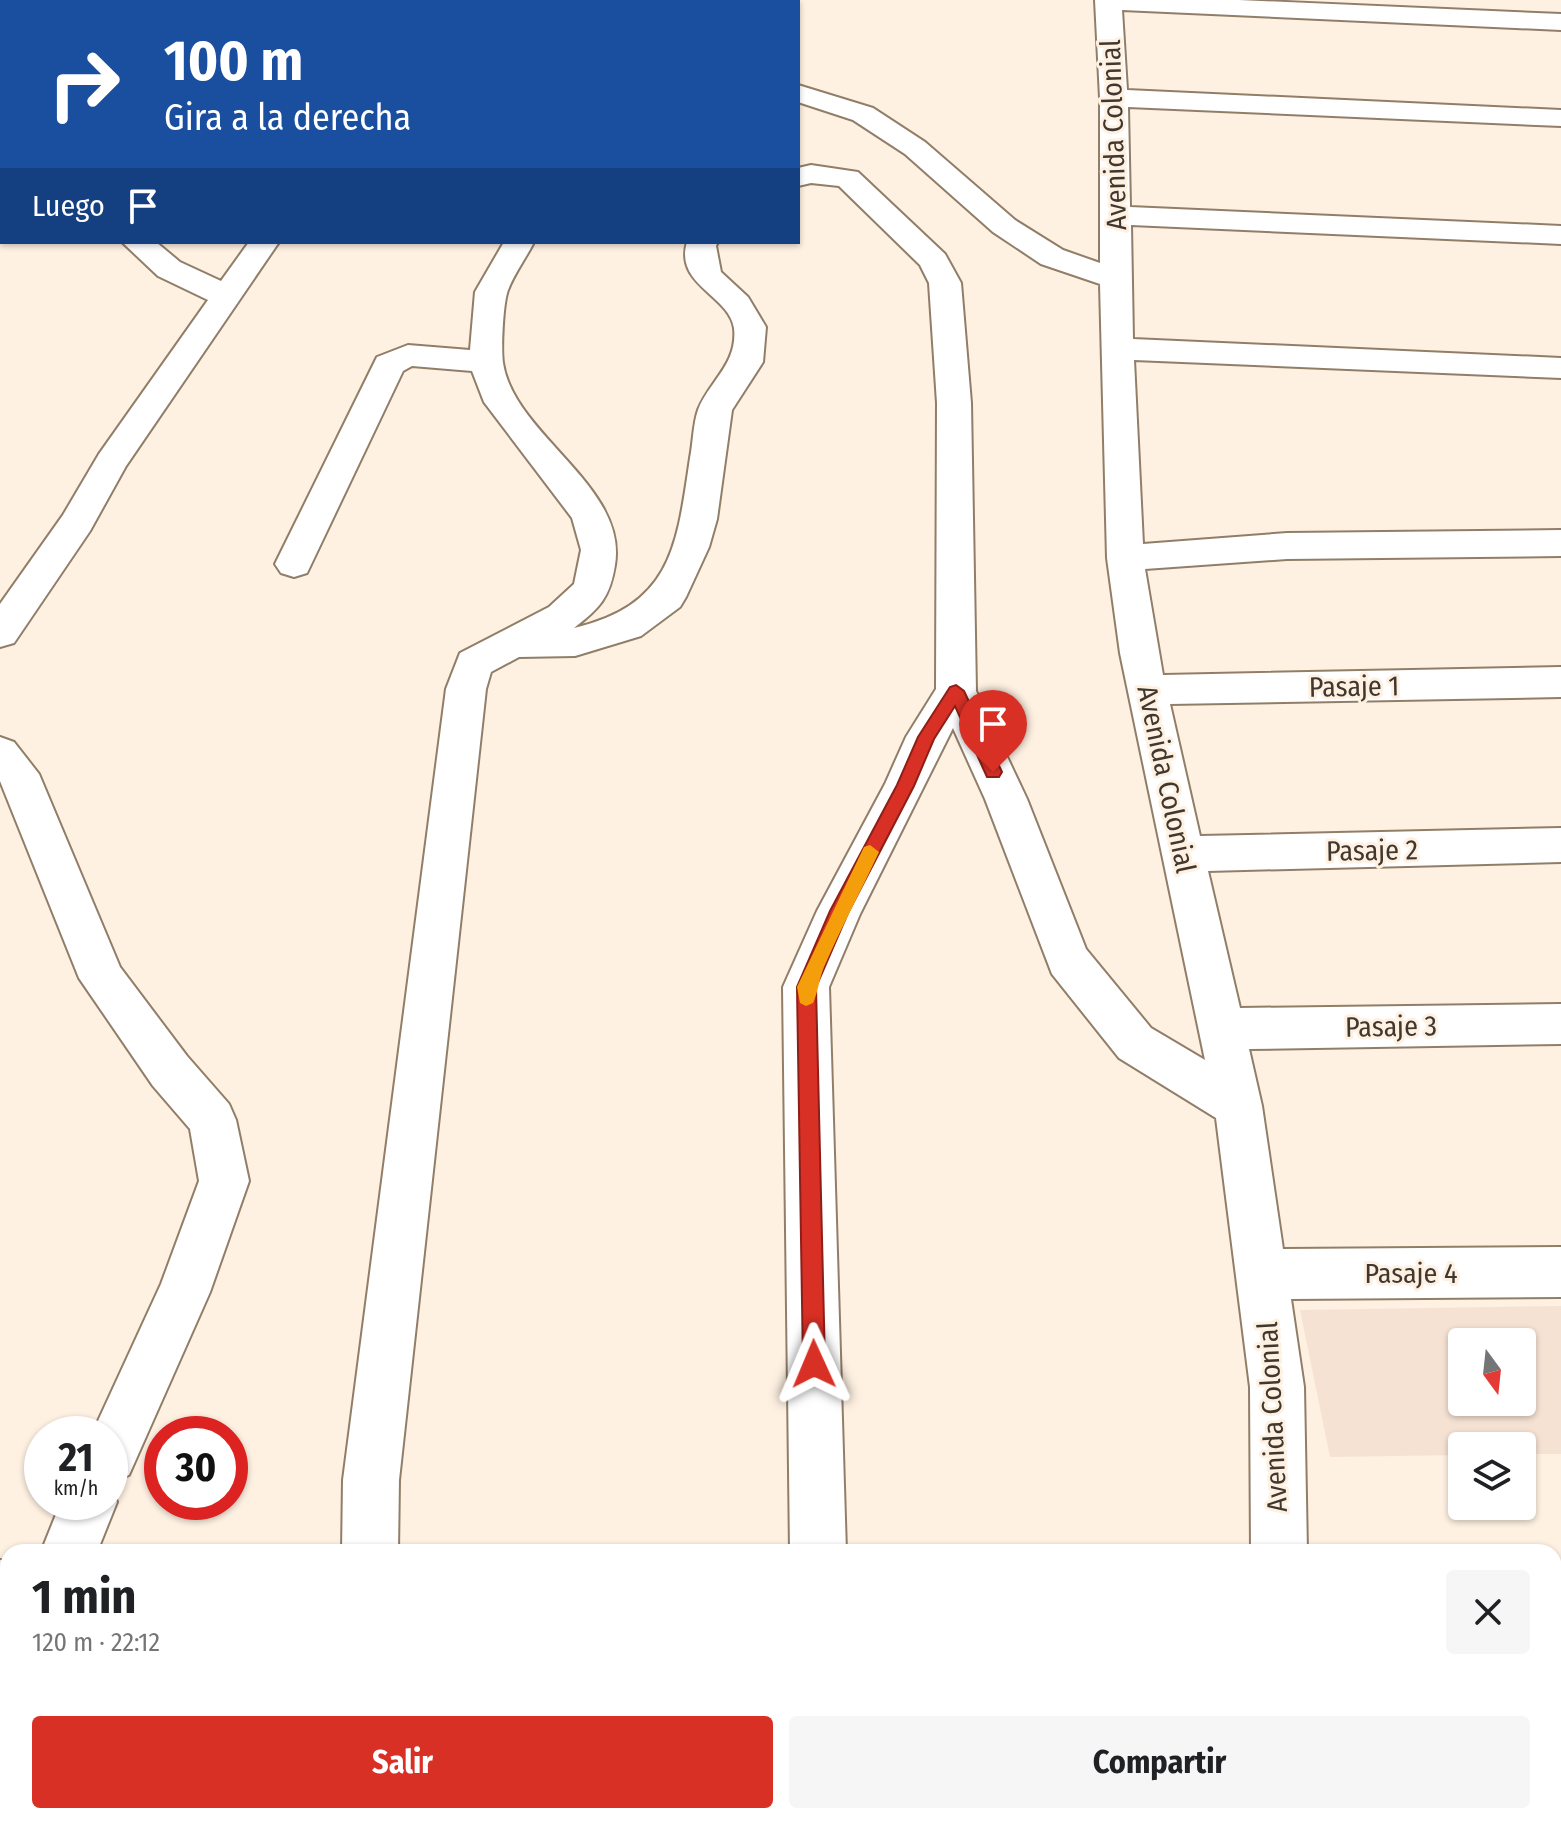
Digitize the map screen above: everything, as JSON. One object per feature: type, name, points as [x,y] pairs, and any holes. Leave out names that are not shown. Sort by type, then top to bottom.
[{"type":"street","points":[[1108,1],[1561,22]]},
{"type":"street","name":"Avenida Colonial","points":[[1108,1],[1114,98],[1117,349],[1125,558],[1147,690],[1238,1106],[1277,1387],[1279,1544]]},
{"type":"street","points":[[800,94],[863,114],[915,148],[1004,226],[1052,257],[1117,279]]},
{"type":"street","points":[[1114,98],[1561,118]]},
{"type":"street","points":[[800,177],[811,174],[848,178],[934,261],[945,283],[954,403],[956,691],[1006,799],[1068,960],[1135,1043],[1238,1106]]},
{"type":"street","points":[[1117,215],[1561,235]]},
{"type":"street","points":[[139,244],[169,269],[228,297]]},
{"type":"street","points":[[0,633],[77,522],[111,462],[263,244]]},
{"type":"street","points":[[370,1544],[371,1480],[466,689],[474,663],[505,644],[562,617],[592,590],[599,550],[589,515],[496,394],[486,362],[491,292],[518,244]]},
{"type":"street","points":[[505,644],[575,642],[627,626],[667,597],[673,585],[691,547],[699,519],[715,410],[746,362],[750,327],[737,304],[706,275],[701,244]]},
{"type":"street","points":[[1117,349],[1561,368]]},
{"type":"street","points":[[294,564],[389,364],[408,355],[486,362]]},
{"type":"street","points":[[1125,558],[1287,546],[1561,543]]},
{"type":"street","name":"Pasaje 1","points":[[1147,690],[1561,682]]},
{"type":"street","points":[[818,1544],[806,987],[839,911],[905,786],[926,737],[956,691]]},
{"type":"street","points":[[0,753],[18,774],[102,978],[170,1071],[212,1120],[224,1181],[184,1292],[128,1416]]},
{"type":"street","name":"Pasaje 2","points":[[1184,854],[1561,845]]},
{"type":"street","name":"Pasaje 3","points":[[1221,1029],[1561,1024]]},
{"type":"street","name":"Pasaje 4","points":[[1262,1274],[1561,1272]]},
{"type":"street","points":[[72,1544],[82,1520]]},
{"type":"shaded area","points":[[1561,1306],[1561,1454],[1536,1454],[1536,1432],[1448,1432],[1448,1455],[1330,1457],[1300,1310]]},
{"type":"slow traffic","points":[[806,997],[806,987],[839,911],[870,852]]},
{"type":"route","points":[[814,1364],[806,987],[839,911],[905,786],[926,737],[956,691],[993,772]]}]
